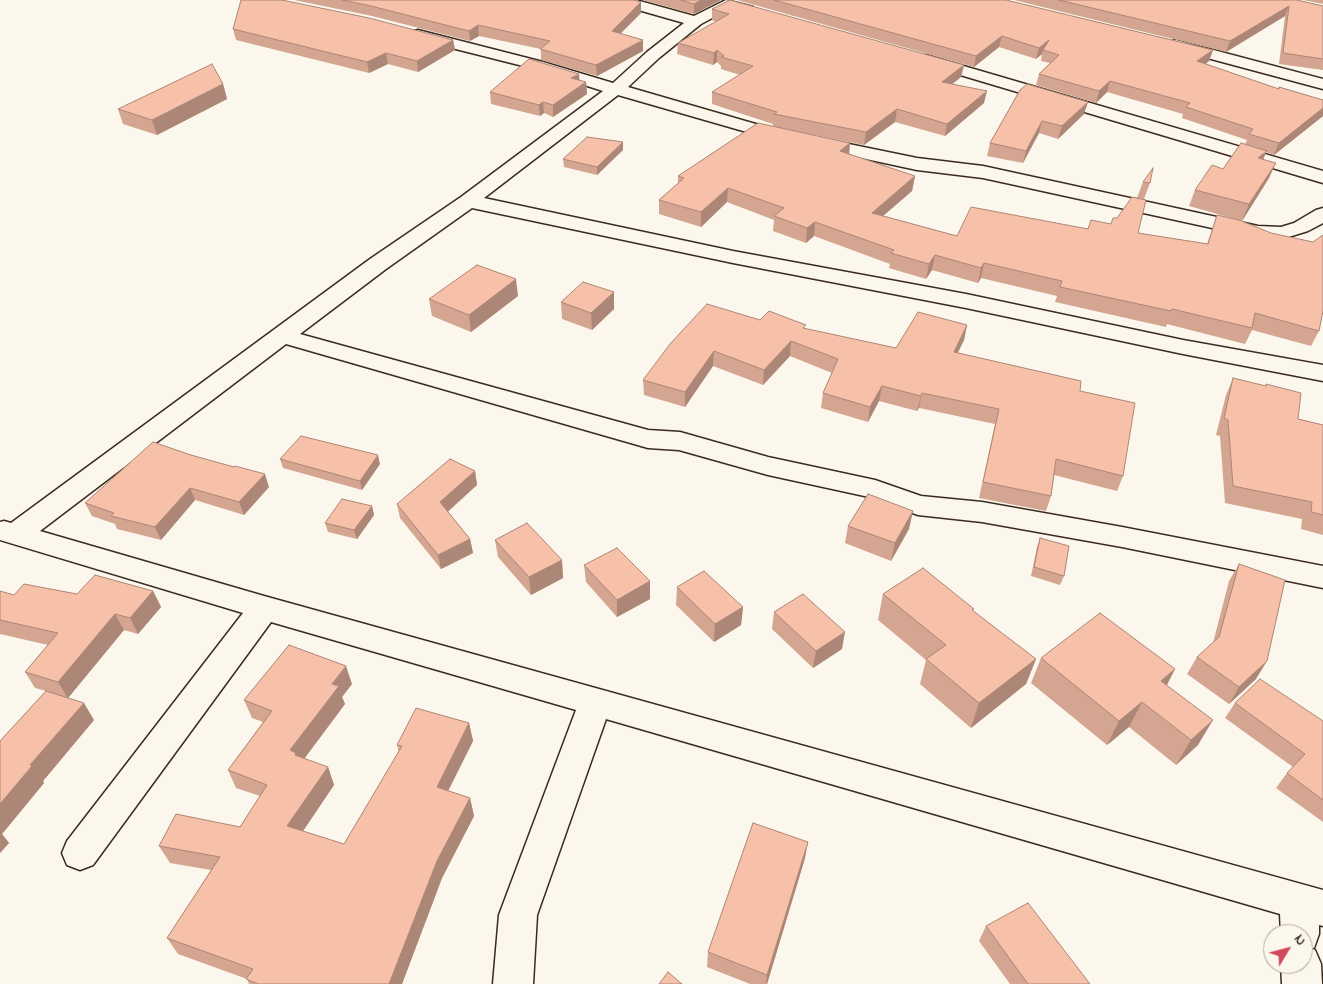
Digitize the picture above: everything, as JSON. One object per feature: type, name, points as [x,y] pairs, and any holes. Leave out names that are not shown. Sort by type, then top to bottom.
[{"type":"street","points":[[619,0],[696,22]]},
{"type":"street","points":[[8,532],[468,201],[616,89],[652,55],[696,22],[731,2],[765,14]]},
{"type":"street","points":[[400,30],[537,65],[684,110],[764,132],[917,164],[983,172],[1258,232],[1282,234],[1301,227],[1323,214]]},
{"type":"street","points":[[1158,41],[1323,84]]},
{"type":"street","points":[[908,54],[1323,177]]},
{"type":"street","points":[[468,201],[733,257],[966,301],[1183,347],[1323,373]]},
{"type":"street","points":[[282,336],[648,440],[680,440],[768,466],[876,489],[918,505],[982,512],[1122,537],[1323,577]]},
{"type":"street","points":[[8,532],[264,608],[595,702],[1307,914]]},
{"type":"street","points":[[80,853],[264,608]]},
{"type":"street","points":[[513,984],[518,915],[595,702]]},
{"type":"building","points":[[241,0],[282,0],[369,18],[453,40],[417,61],[386,53],[367,62],[233,29]]},
{"type":"building","points":[[342,0],[633,0],[641,2],[612,31],[643,40],[596,65],[540,49],[550,41],[478,25],[469,31]]},
{"type":"building","points":[[681,0],[701,0],[694,4]]},
{"type":"building","points":[[730,0],[964,65],[942,82],[987,91],[947,124],[897,109],[866,132],[774,114],[777,112],[712,92],[753,66],[721,57],[724,56],[717,50],[714,53],[678,43],[729,14],[712,9]]},
{"type":"building","points":[[774,0],[1006,0],[1213,50],[1197,61],[1279,89],[1279,87],[1323,100],[1323,108],[1279,143],[1249,134],[1253,129],[1186,107],[1190,103],[1110,81],[1099,91],[1039,74],[1059,55],[1043,50],[1049,40],[1039,48],[1002,36],[976,56]]},
{"type":"building","points":[[1059,0],[1297,0],[1323,6],[1323,59],[1283,53],[1289,6],[1230,41]]},
{"type":"building","points":[[529,59],[579,74],[571,78],[586,82],[553,105],[543,102],[539,105],[490,92]]},
{"type":"building","points":[[212,64],[223,84],[152,120],[118,109]]},
{"type":"building","points":[[1027,84],[1088,102],[1062,126],[1042,121],[1026,151],[990,143],[1020,90]]},
{"type":"building","points":[[758,123],[850,143],[840,151],[915,176],[872,213],[957,236],[971,207],[1088,229],[1091,220],[1111,224],[1113,218],[1117,218],[1132,197],[1146,200],[1138,233],[1208,244],[1217,215],[1239,220],[1271,233],[1313,242],[1323,235],[1323,311],[1319,331],[1255,313],[1252,328],[1172,309],[1171,311],[1060,287],[1062,281],[984,263],[981,268],[935,255],[929,264],[891,253],[894,250],[815,222],[807,228],[774,216],[784,208],[728,188],[701,212],[659,200],[684,178],[678,176]]},
{"type":"building","points":[[587,137],[623,142],[597,167],[563,159]]},
{"type":"building","points":[[1241,143],[1267,151],[1258,158],[1276,163],[1249,204],[1195,190],[1212,165],[1223,169]]},
{"type":"building","points":[[1153,168],[1150,183],[1143,182]]},
{"type":"building","points":[[477,265],[516,279],[469,315],[429,299]]},
{"type":"building","points":[[583,282],[614,292],[591,313],[561,302]]},
{"type":"building","points":[[707,304],[760,320],[769,311],[806,325],[803,328],[896,348],[918,312],[967,325],[954,352],[1081,381],[1080,391],[1135,403],[1123,476],[1056,459],[1051,496],[983,482],[999,409],[922,393],[921,396],[882,386],[870,407],[823,393],[838,359],[791,341],[764,370],[714,351],[685,392],[643,380],[670,344]]},
{"type":"building","points":[[1233,378],[1301,393],[1298,419],[1323,425],[1323,515],[1311,512],[1312,502],[1233,486],[1228,420],[1224,418]]},
{"type":"building","points":[[301,436],[378,455],[360,481],[280,459]]},
{"type":"building","points":[[153,442],[191,455],[265,474],[239,502],[190,488],[155,527],[111,516],[114,513],[85,503]]},
{"type":"building","points":[[450,459],[475,471],[440,502],[470,539],[438,555],[397,504]]},
{"type":"building","points":[[868,494],[913,511],[895,543],[848,526]]},
{"type":"building","points":[[342,499],[372,506],[354,530],[325,523]]},
{"type":"building","points":[[527,523],[562,560],[529,577],[495,540]]},
{"type":"building","points":[[1040,538],[1069,546],[1064,576],[1034,567]]},
{"type":"building","points":[[617,548],[650,581],[617,600],[584,565]]},
{"type":"building","points":[[1239,564],[1285,580],[1267,661],[1239,687],[1197,657],[1219,637]]},
{"type":"building","points":[[923,568],[974,609],[972,610],[1036,659],[979,703],[926,659],[946,645],[883,594]]},
{"type":"building","points":[[704,571],[743,607],[715,624],[677,587]]},
{"type":"building","points":[[95,575],[153,591],[130,618],[115,614],[58,682],[25,672],[58,633],[0,620],[0,591],[14,595],[24,584],[77,594]]},
{"type":"building","points":[[803,594],[845,632],[816,651],[774,612]]},
{"type":"building","points":[[1100,613],[1175,669],[1161,681],[1213,720],[1191,740],[1142,702],[1119,721],[1041,658]]},
{"type":"building","points":[[289,645],[346,666],[332,684],[339,686],[290,750],[296,753],[295,755],[328,767],[287,826],[344,844],[402,746],[397,745],[416,708],[469,723],[437,787],[470,798],[437,861],[389,984],[258,984],[246,979],[253,969],[167,938],[220,857],[159,846],[176,814],[240,827],[267,785],[228,770],[272,711],[244,700]]},
{"type":"building","points":[[1260,679],[1323,721],[1323,800],[1287,773],[1305,754],[1235,703]]},
{"type":"building","points":[[46,691],[84,703],[30,765],[32,766],[0,804],[0,741]]},
{"type":"building","points":[[753,823],[808,842],[767,975],[708,952]]},
{"type":"building","points":[[1028,903],[1090,984],[1028,984],[986,926]]},
{"type":"building","points":[[668,972],[682,984],[659,984]]}]
